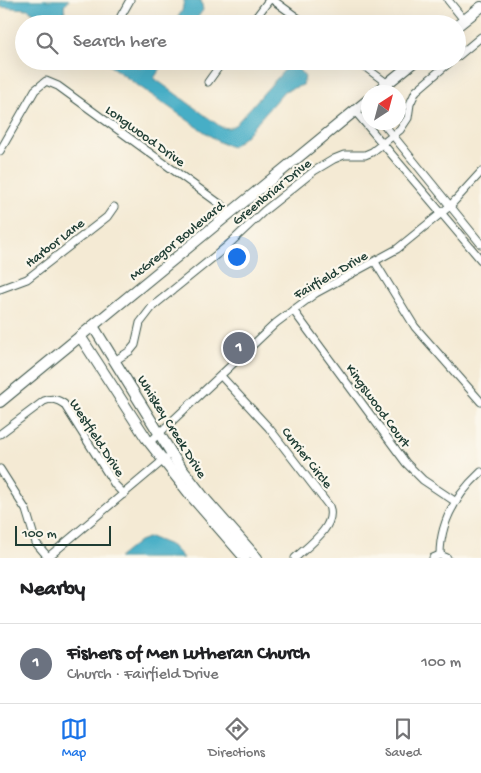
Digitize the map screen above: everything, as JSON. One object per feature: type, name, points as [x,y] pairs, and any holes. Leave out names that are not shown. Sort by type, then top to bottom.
[{"type":"street","points":[[122,15],[130,0]]},
{"type":"street","points":[[258,15],[269,0]]},
{"type":"street","points":[[273,0],[294,15]]},
{"type":"street","points":[[448,0],[456,15]]},
{"type":"street","points":[[466,19],[481,7]]},
{"type":"street","points":[[466,49],[481,37]]},
{"type":"street","points":[[208,82],[217,70]]},
{"type":"street","points":[[369,70],[388,84],[404,70]]},
{"type":"street","name":"Greenbriar Drive","points":[[116,360],[130,351],[134,345],[140,323],[153,306],[226,247],[264,210],[314,171],[334,159],[344,155],[365,155],[400,130],[408,118],[410,104],[416,91],[441,70]]},
{"type":"street","name":"Longwood Drive","points":[[0,151],[34,90],[46,81],[58,86],[231,212]]},
{"type":"street","name":"McGregor Boulevard","points":[[0,402],[361,107]]},
{"type":"street","points":[[355,111],[481,260]]},
{"type":"street","points":[[388,130],[481,244]]},
{"type":"street","name":"Fairfield Drive","points":[[150,442],[293,310],[316,293],[375,262],[397,248],[450,206],[481,172]]},
{"type":"street","name":"Harbor Lane","points":[[1,288],[27,279],[107,217],[114,207]]},
{"type":"street","points":[[375,262],[415,327],[481,402]]},
{"type":"street","name":"Kingswood Court","points":[[293,310],[406,463],[423,480],[456,502]]},
{"type":"street","name":"Whiskey Creek Drive","points":[[93,326],[116,360],[172,453],[206,500],[258,558]]},
{"type":"street","name":"Whiskey Creek Drive","points":[[80,336],[164,461],[245,558]]},
{"type":"street","name":"Currier Circle","points":[[221,376],[269,428],[332,512],[328,526],[296,558]]},
{"type":"street","name":"Westfield Drive","points":[[0,434],[44,401],[50,398],[58,400],[64,404],[115,485],[124,494]]},
{"type":"street","points":[[0,468],[26,510],[36,543],[47,558],[172,453]]},
{"type":"street","points":[[440,557],[442,532],[456,502],[481,472]]},
{"type":"water","points":[[0,0],[69,0],[64,6],[65,13],[68,15],[37,15],[28,9],[0,7]]},
{"type":"water","points":[[184,0],[201,0],[203,10],[199,15],[179,15]]},
{"type":"water","points":[[116,70],[160,70],[154,78],[221,127],[229,128],[235,125],[284,70],[299,70],[305,77],[303,85],[284,91],[246,135],[232,147],[219,142]]},
{"type":"water","points":[[150,537],[172,546],[183,558],[118,558],[139,541]]},
{"type":"place","name":"Fishers of Men Lutheran Church","points":[[239,348]]}]
